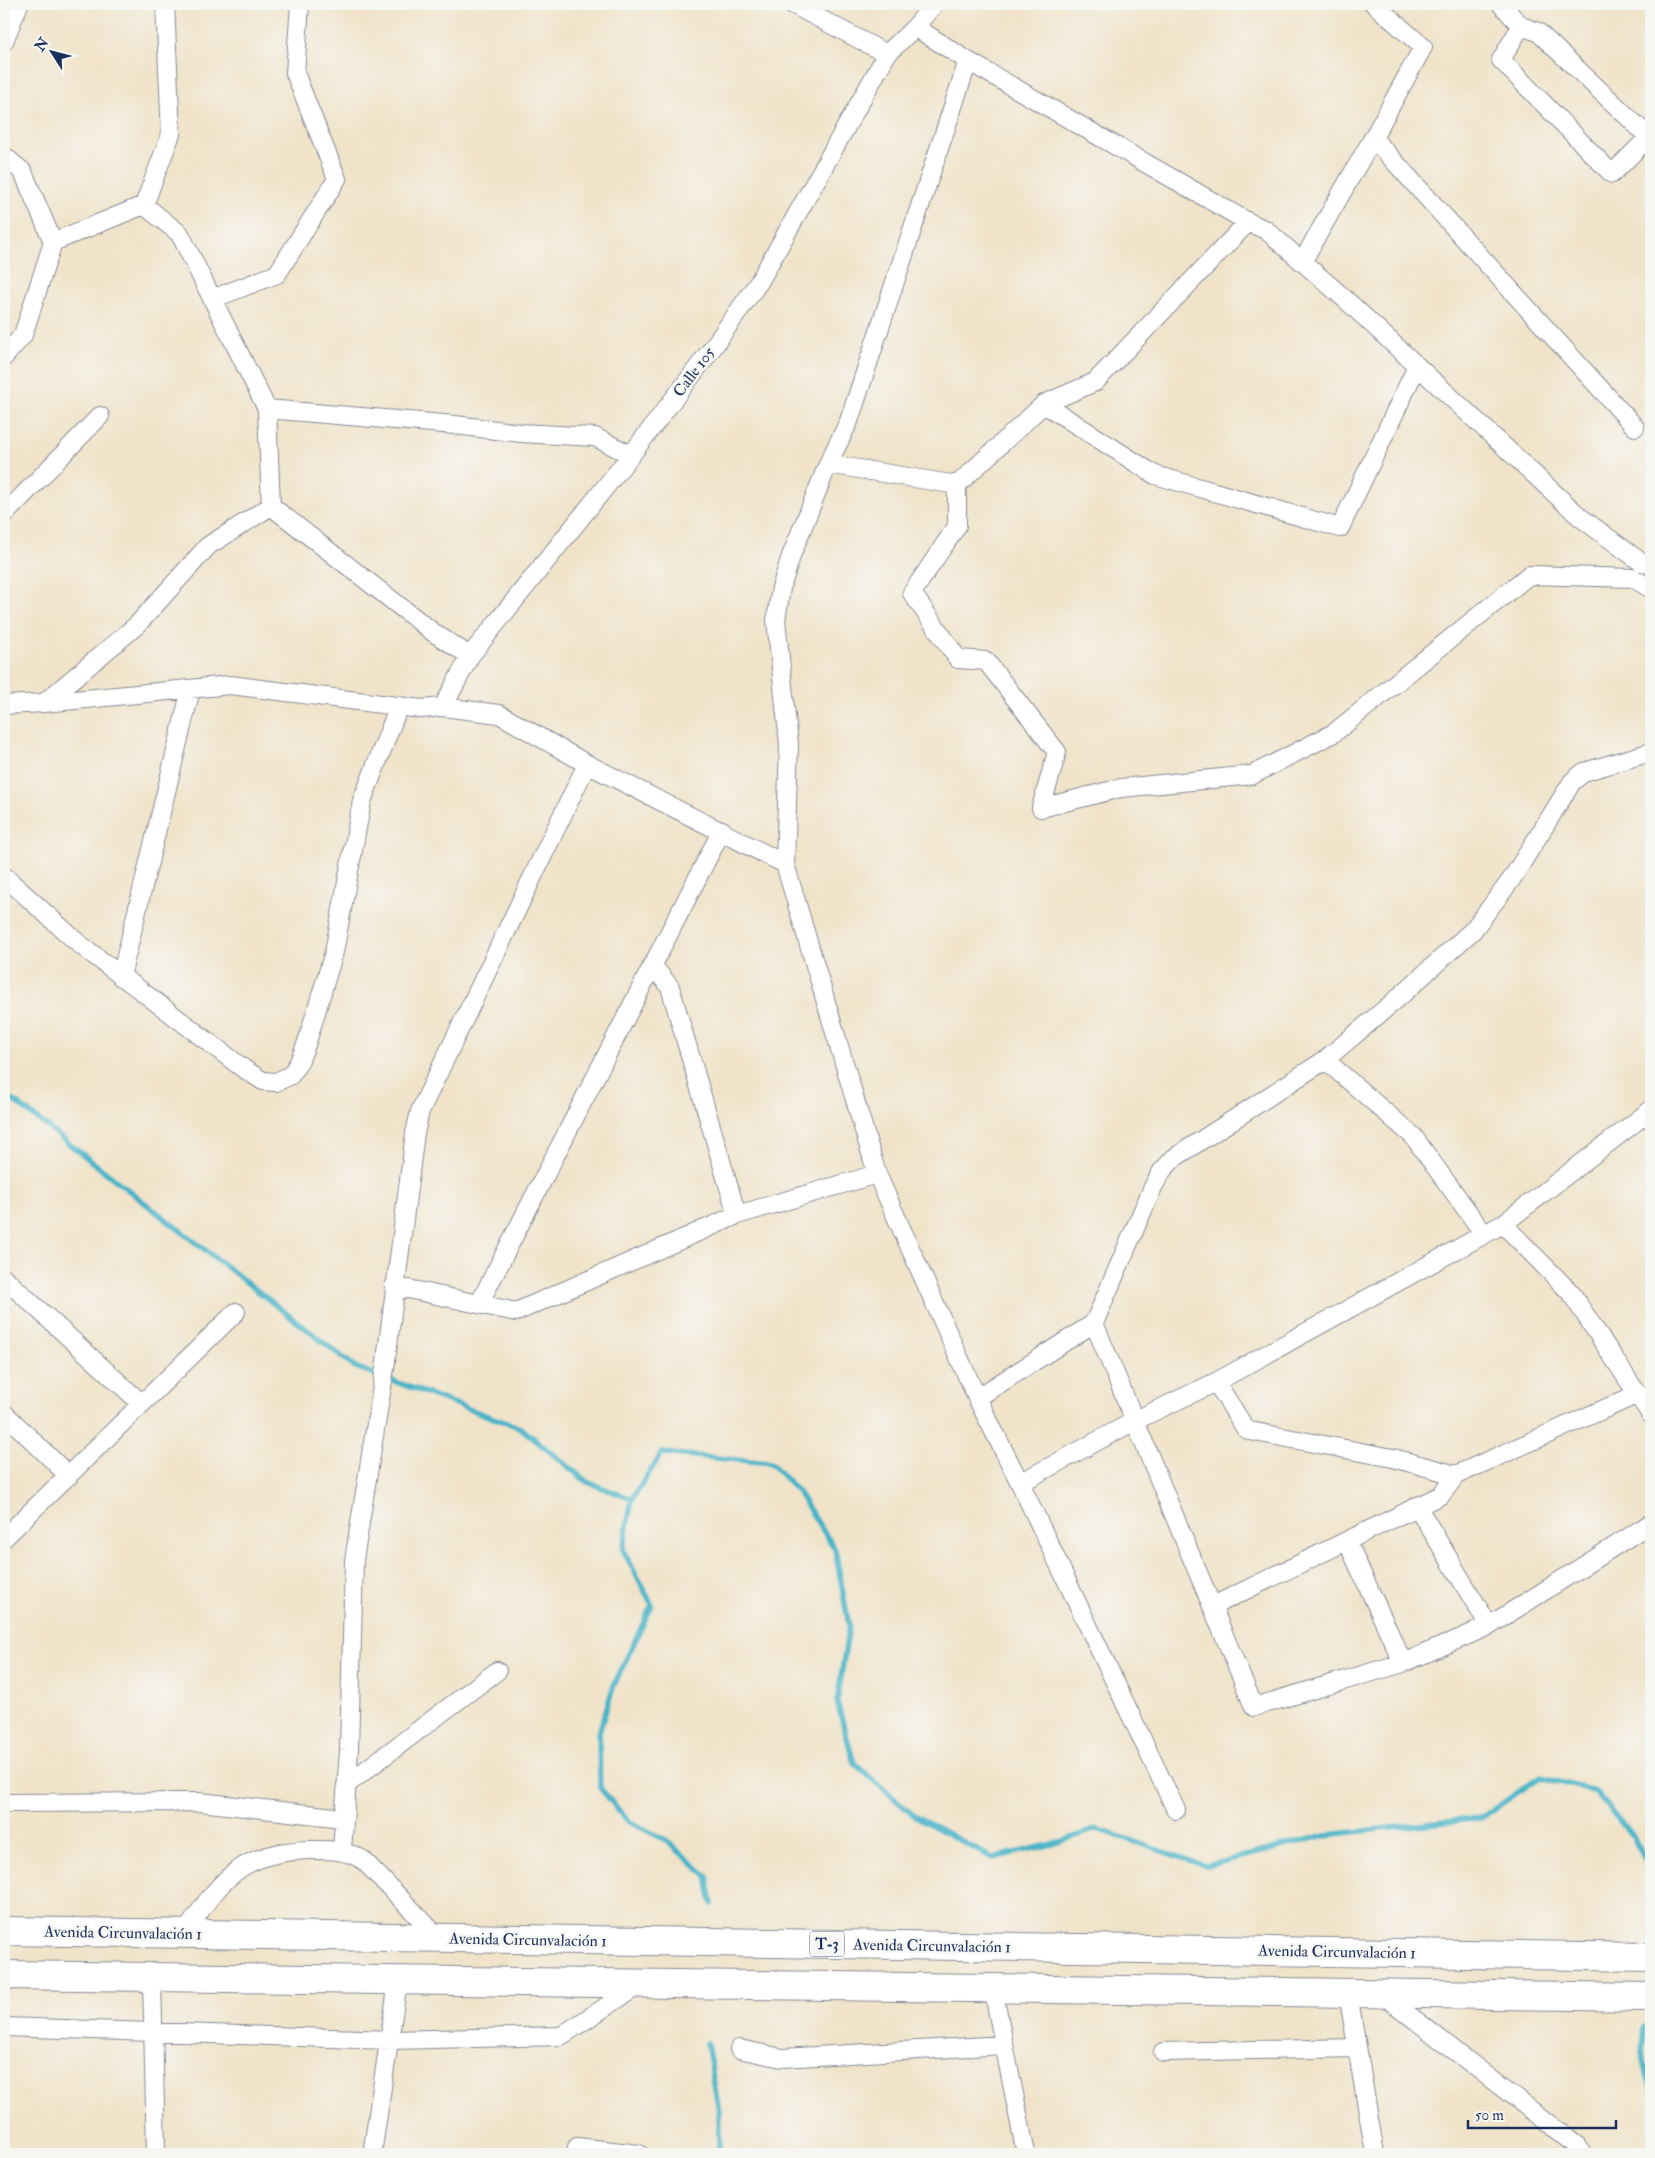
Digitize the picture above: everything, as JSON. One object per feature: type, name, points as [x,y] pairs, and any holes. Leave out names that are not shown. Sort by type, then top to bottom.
[{"type":"main road","name":"Avenida Circunvalación 1","points":[[4,1930],[1651,1957]]},
{"type":"main road","points":[[4,1975],[398,1982],[1651,1996]]},
{"type":"street","points":[[4,41],[19,4]]},
{"type":"street","points":[[53,242],[144,205],[171,134],[165,4]]},
{"type":"street","points":[[212,299],[277,274],[337,179],[296,73],[300,4]]},
{"type":"street","points":[[792,4],[887,54]]},
{"type":"street","name":"Calle 105","points":[[443,707],[470,656],[631,455],[711,350],[759,282],[887,54],[915,27],[934,4]]},
{"type":"street","points":[[1302,262],[1423,47],[1374,4]]},
{"type":"street","points":[[1501,4],[1521,26],[1538,32],[1649,137],[1612,174],[1501,60],[1521,26]]},
{"type":"street","points":[[915,27],[968,61],[1248,222],[1266,230],[1417,366],[1580,518],[1646,563],[1633,578]]},
{"type":"street","points":[[968,61],[849,421],[828,464],[790,556],[781,588],[776,620],[789,744],[785,864],[877,1174],[977,1398],[1020,1483],[1176,1810]]},
{"type":"street","points":[[1373,138],[1635,427]]},
{"type":"street","points":[[4,156],[23,172],[53,242],[23,335],[4,357]]},
{"type":"street","points":[[144,205],[180,234],[267,409],[271,506],[434,633],[470,656]]},
{"type":"street","points":[[1248,222],[1095,382],[1044,404],[958,485],[957,526],[912,593],[958,659],[986,661],[1057,752],[1041,808],[1121,788],[1252,775],[1334,733],[1529,575],[1633,578],[1651,589]]},
{"type":"street","points":[[1044,404],[1155,475],[1340,528],[1417,366]]},
{"type":"street","points":[[267,409],[455,425],[521,433],[595,437],[631,455]]},
{"type":"street","points":[[4,515],[100,416]]},
{"type":"street","points":[[828,464],[958,485]]},
{"type":"street","points":[[44,703],[137,625],[208,546],[271,506]]},
{"type":"street","points":[[4,704],[44,703],[230,685],[422,709],[443,707],[499,714],[587,764],[722,830],[785,864]]},
{"type":"street","points":[[122,977],[191,689]]},
{"type":"street","points":[[4,876],[78,943],[122,977],[258,1078],[276,1082],[292,1075],[307,1042],[334,952],[362,801],[400,706]]},
{"type":"street","points":[[977,1398],[1094,1323],[1153,1187],[1162,1171],[1174,1158],[1325,1060],[1398,998],[1473,930],[1511,880],[1572,782],[1584,772],[1651,752]]},
{"type":"street","points":[[342,1851],[354,1560],[385,1368],[415,1133],[420,1111],[587,764]]},
{"type":"street","points":[[479,1304],[722,830]]},
{"type":"street","points":[[652,965],[670,986],[737,1215]]},
{"type":"street","points":[[1325,1060],[1413,1136],[1484,1234]]},
{"type":"street","points":[[1020,1483],[1136,1420],[1216,1382],[1503,1224],[1651,1110]]},
{"type":"street","points":[[394,1286],[516,1312],[737,1215],[877,1174]]},
{"type":"street","points":[[1503,1224],[1571,1293],[1651,1415]]},
{"type":"street","points":[[4,1278],[142,1404]]},
{"type":"street","points":[[4,1538],[236,1312]]},
{"type":"street","points":[[1094,1323],[1254,1707],[1403,1664],[1490,1626],[1651,1524]]},
{"type":"street","points":[[1216,1382],[1245,1428],[1250,1431],[1393,1458],[1456,1475]]},
{"type":"street","points":[[1213,1606],[1441,1495],[1456,1475],[1638,1394]]},
{"type":"street","points":[[4,1413],[69,1476]]},
{"type":"street","points":[[1417,1506],[1490,1626]]},
{"type":"street","points":[[1347,1541],[1403,1664]]},
{"type":"street","points":[[346,1785],[497,1671]]},
{"type":"street","points":[[4,1803],[200,1802],[344,1818]]},
{"type":"street","points":[[185,1934],[212,1893],[229,1875],[246,1864],[272,1854],[302,1851],[342,1851],[363,1860],[439,1938]]},
{"type":"street","points":[[152,1978],[156,2154]]},
{"type":"street","points":[[372,2154],[391,2040],[398,1982]]},
{"type":"street","points":[[4,2027],[391,2040],[561,2036],[639,1985]]},
{"type":"street","points":[[993,1989],[1026,2154]]},
{"type":"street","points":[[1348,1993],[1375,2154]]},
{"type":"street","points":[[1382,1994],[1577,2146],[1583,2154]]},
{"type":"street","points":[[739,2049],[782,2058],[1004,2045]]},
{"type":"street","points":[[1163,2052],[1356,2048]]},
{"type":"street","points":[[576,2154],[577,2147],[639,2154]]},
{"type":"waterway","points":[[4,1093],[355,1367],[521,1428],[587,1482],[632,1499],[662,1453],[771,1463],[798,1492],[835,1549],[849,1626],[837,1702],[854,1763],[912,1814],[992,1858],[1053,1844],[1097,1829],[1206,1866],[1326,1835],[1481,1818],[1540,1777],[1595,1791],[1633,1837],[1651,1871]]},
{"type":"waterway","points":[[632,1499],[623,1550],[652,1605],[614,1685],[599,1732],[600,1788],[628,1821],[666,1840],[707,1876],[712,1904]]},
{"type":"waterway","points":[[1644,2026],[1642,2053],[1651,2089]]},
{"type":"waterway","points":[[707,2043],[719,2112],[719,2154]]}]
